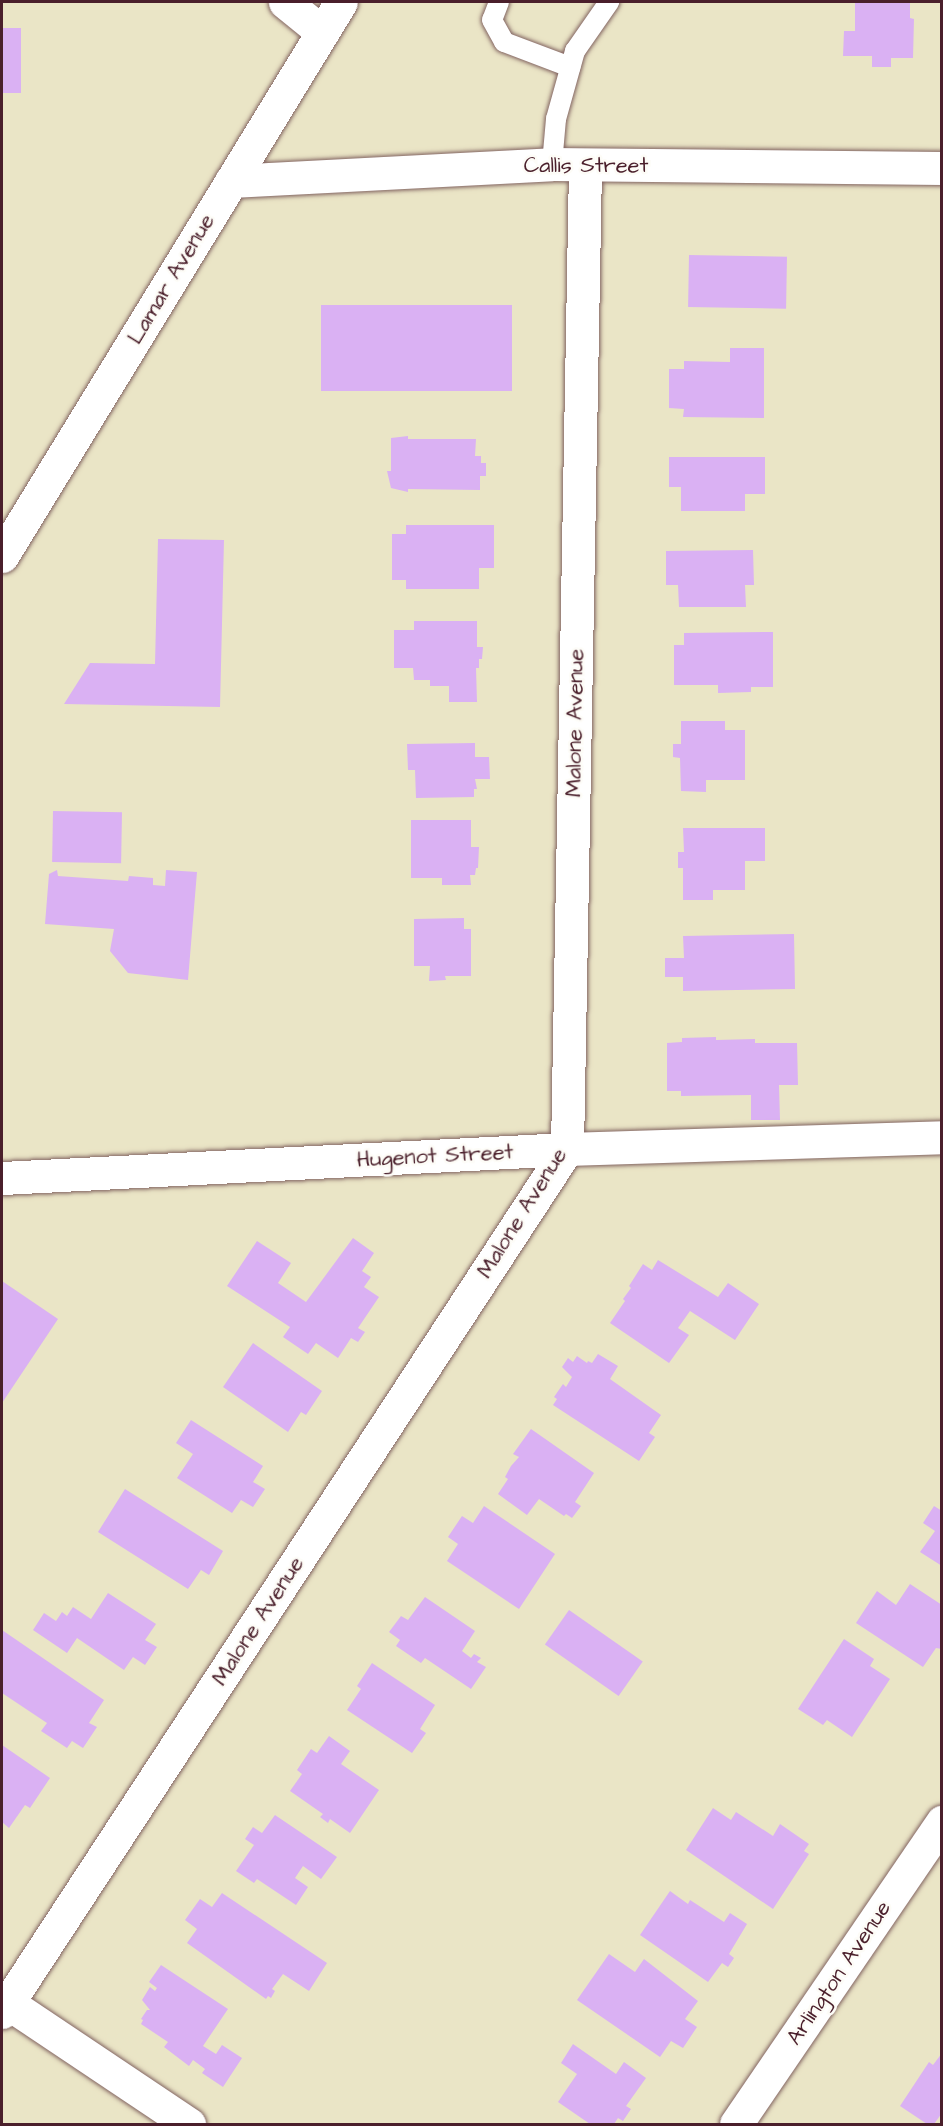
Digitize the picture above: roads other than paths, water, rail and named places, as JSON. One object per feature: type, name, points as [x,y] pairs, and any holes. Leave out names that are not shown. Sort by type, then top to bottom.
[{"type":"street","points":[[285,2],[322,33]]},
{"type":"street","name":"Lamar Avenue","points":[[2,556],[341,2]]},
{"type":"street","name":"Callis Street","points":[[231,181],[552,164],[942,168]]},
{"type":"street","name":"Malone Avenue","points":[[5,2008],[567,1149],[585,165]]},
{"type":"street","name":"Hugenot Street","points":[[2,1178],[567,1149],[942,1137]]},
{"type":"street","name":"Arlington Avenue","points":[[736,2124],[942,1821]]},
{"type":"street","points":[[5,2008],[189,2124]]},
{"type":"lane","points":[[499,2],[492,20],[504,42],[570,68]]},
{"type":"lane","points":[[552,164],[556,119],[575,51],[609,2]]}]
